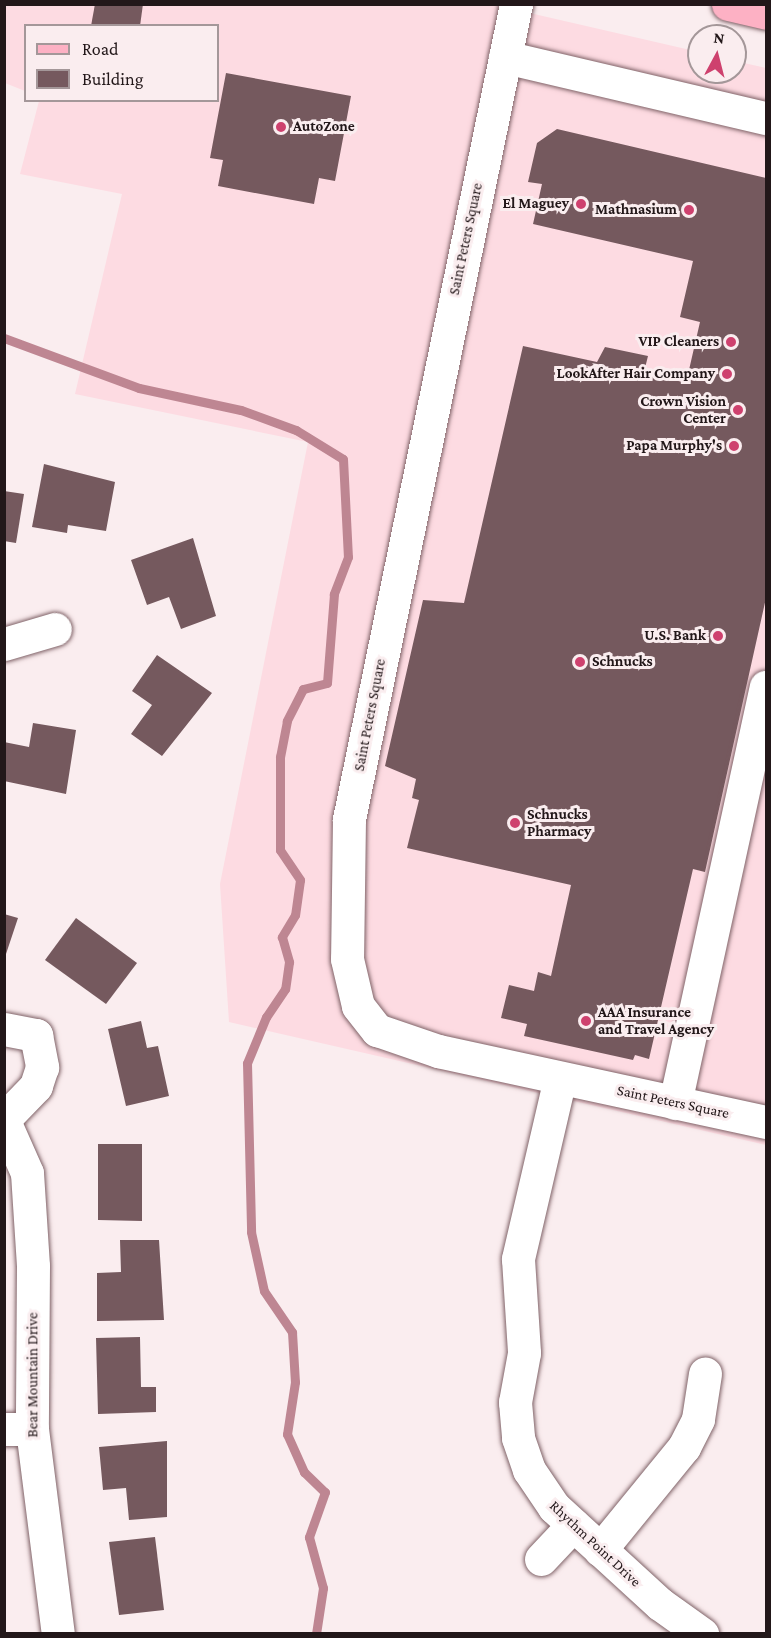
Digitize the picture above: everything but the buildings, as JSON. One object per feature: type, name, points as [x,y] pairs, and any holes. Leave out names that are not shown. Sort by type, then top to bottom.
[{"type":"main road","points":[[728,4],[766,13]]},
{"type":"street","name":"Saint Peters Square","points":[[516,4],[349,819],[347,959],[358,1006],[377,1030],[438,1050],[766,1122]]},
{"type":"street","points":[[505,57],[766,118]]},
{"type":"street","points":[[4,644],[55,630]]},
{"type":"street","points":[[675,1103],[765,697]]},
{"type":"street","name":"Bear Mountain Drive","points":[[4,1029],[36,1035],[42,1067],[36,1086],[4,1120],[27,1173],[33,1266],[18,1429],[58,1634]]},
{"type":"street","name":"Rhythm Point Drive","points":[[560,1078],[518,1259],[524,1353],[514,1414],[529,1470],[573,1525],[702,1634]]},
{"type":"street","points":[[600,1550],[684,1447],[698,1419],[705,1374]]},
{"type":"street","points":[[541,1559],[573,1525]]},
{"type":"shaded area","points":[[4,5],[495,5],[687,49],[687,84],[747,84],[747,64],[766,68],[766,1145],[229,1022],[220,884],[308,442],[75,394],[122,194],[20,174],[39,102],[219,102],[219,24],[24,24],[24,91],[5,83]]},
{"type":"waterway","points":[[4,338],[139,388],[241,410],[296,430],[343,459],[348,557],[334,594],[327,683],[303,689],[287,721],[280,757],[280,850],[300,880],[295,915],[282,937],[289,962],[285,989],[266,1017],[247,1063],[251,1232],[264,1291],[292,1332],[295,1382],[287,1434],[304,1472],[325,1492],[309,1537],[323,1588],[316,1634]]},
{"type":"place","name":"AutoZone","points":[[281,127]]},
{"type":"place","name":"El Maguey","points":[[581,204]]},
{"type":"place","name":"Mathnasium","points":[[689,210]]},
{"type":"place","name":"VIP Cleaners","points":[[731,342]]},
{"type":"place","name":"LookAfter Hair Company","points":[[727,374]]},
{"type":"place","name":"Crown Vision Center","points":[[738,410]]},
{"type":"place","name":"Papa Murphy's","points":[[734,446]]},
{"type":"place","name":"U.S. Bank","points":[[718,636]]},
{"type":"place","name":"Schnucks","points":[[580,662]]},
{"type":"place","name":"Schnucks Pharmacy","points":[[515,823]]},
{"type":"place","name":"AAA Insurance and Travel Agency","points":[[586,1021]]}]
